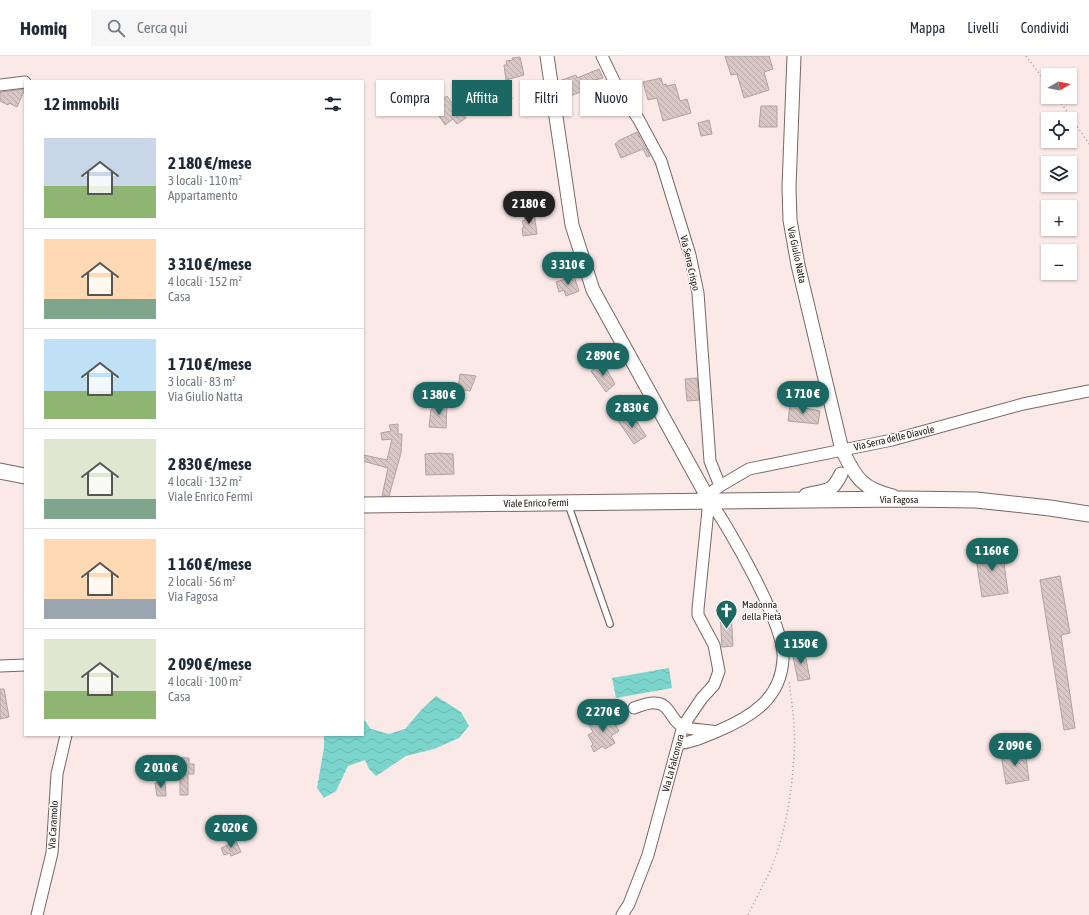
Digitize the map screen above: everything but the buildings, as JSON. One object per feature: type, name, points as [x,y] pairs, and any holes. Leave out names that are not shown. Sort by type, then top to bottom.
[{"type":"main road","points":[[0,471],[24,476]]},
{"type":"main road","name":"Via Fagosa","points":[[709,500],[976,500],[1089,514]]},
{"type":"main road","name":"Viale Enrico Fermi","points":[[364,504],[709,500]]},
{"type":"street","points":[[547,56],[572,224],[593,290],[709,500],[722,518],[752,574],[772,616],[784,658],[776,685],[766,702],[754,714],[740,722],[691,743],[678,744]]},
{"type":"street","name":"Via Serra Crispo","points":[[602,56],[615,83],[639,120],[661,162],[690,255],[698,293],[710,460],[720,486]]},
{"type":"street","name":"Via Giulio Natta","points":[[794,56],[789,187],[790,220],[798,265],[847,473]]},
{"type":"street","points":[[0,84],[24,82]]},
{"type":"street","name":"Via Serra delle Diavole","points":[[709,500],[713,491],[749,469],[892,440],[1023,404],[1089,391]]},
{"type":"street","points":[[847,473],[876,492],[903,499]]},
{"type":"street","points":[[792,499],[826,492],[847,473]]},
{"type":"street","points":[[847,473],[844,488],[852,500]]},
{"type":"street","name":"Via La Falconara","points":[[622,915],[629,904],[648,855],[682,726],[702,698],[714,685],[719,671],[714,645],[698,615],[709,500]]},
{"type":"street","points":[[0,666],[24,665]]},
{"type":"street","points":[[634,708],[656,702],[666,706],[674,720],[682,726],[691,729],[716,732]]},
{"type":"street","name":"Via Caramolo","points":[[37,915],[52,853],[56,774],[66,736]]},
{"type":"lane","points":[[568,502],[610,624]]},
{"type":"path","points":[[1026,56],[1041,76]]},
{"type":"path","points":[[1062,104],[1089,144]]},
{"type":"path","points":[[748,915],[770,871],[779,844],[790,790],[794,754],[794,729],[788,676]]},
{"type":"water","points":[[669,668],[672,688],[616,698],[612,678]]},
{"type":"water","points":[[436,696],[461,712],[469,726],[459,738],[434,749],[406,756],[376,776],[369,769],[365,760],[348,766],[336,791],[324,798],[317,788],[324,748],[324,736],[364,736],[364,719],[371,729],[389,734],[405,729],[421,710]]},
{"type":"place","name":"Madonna della Pietà","points":[[726,630]]}]
